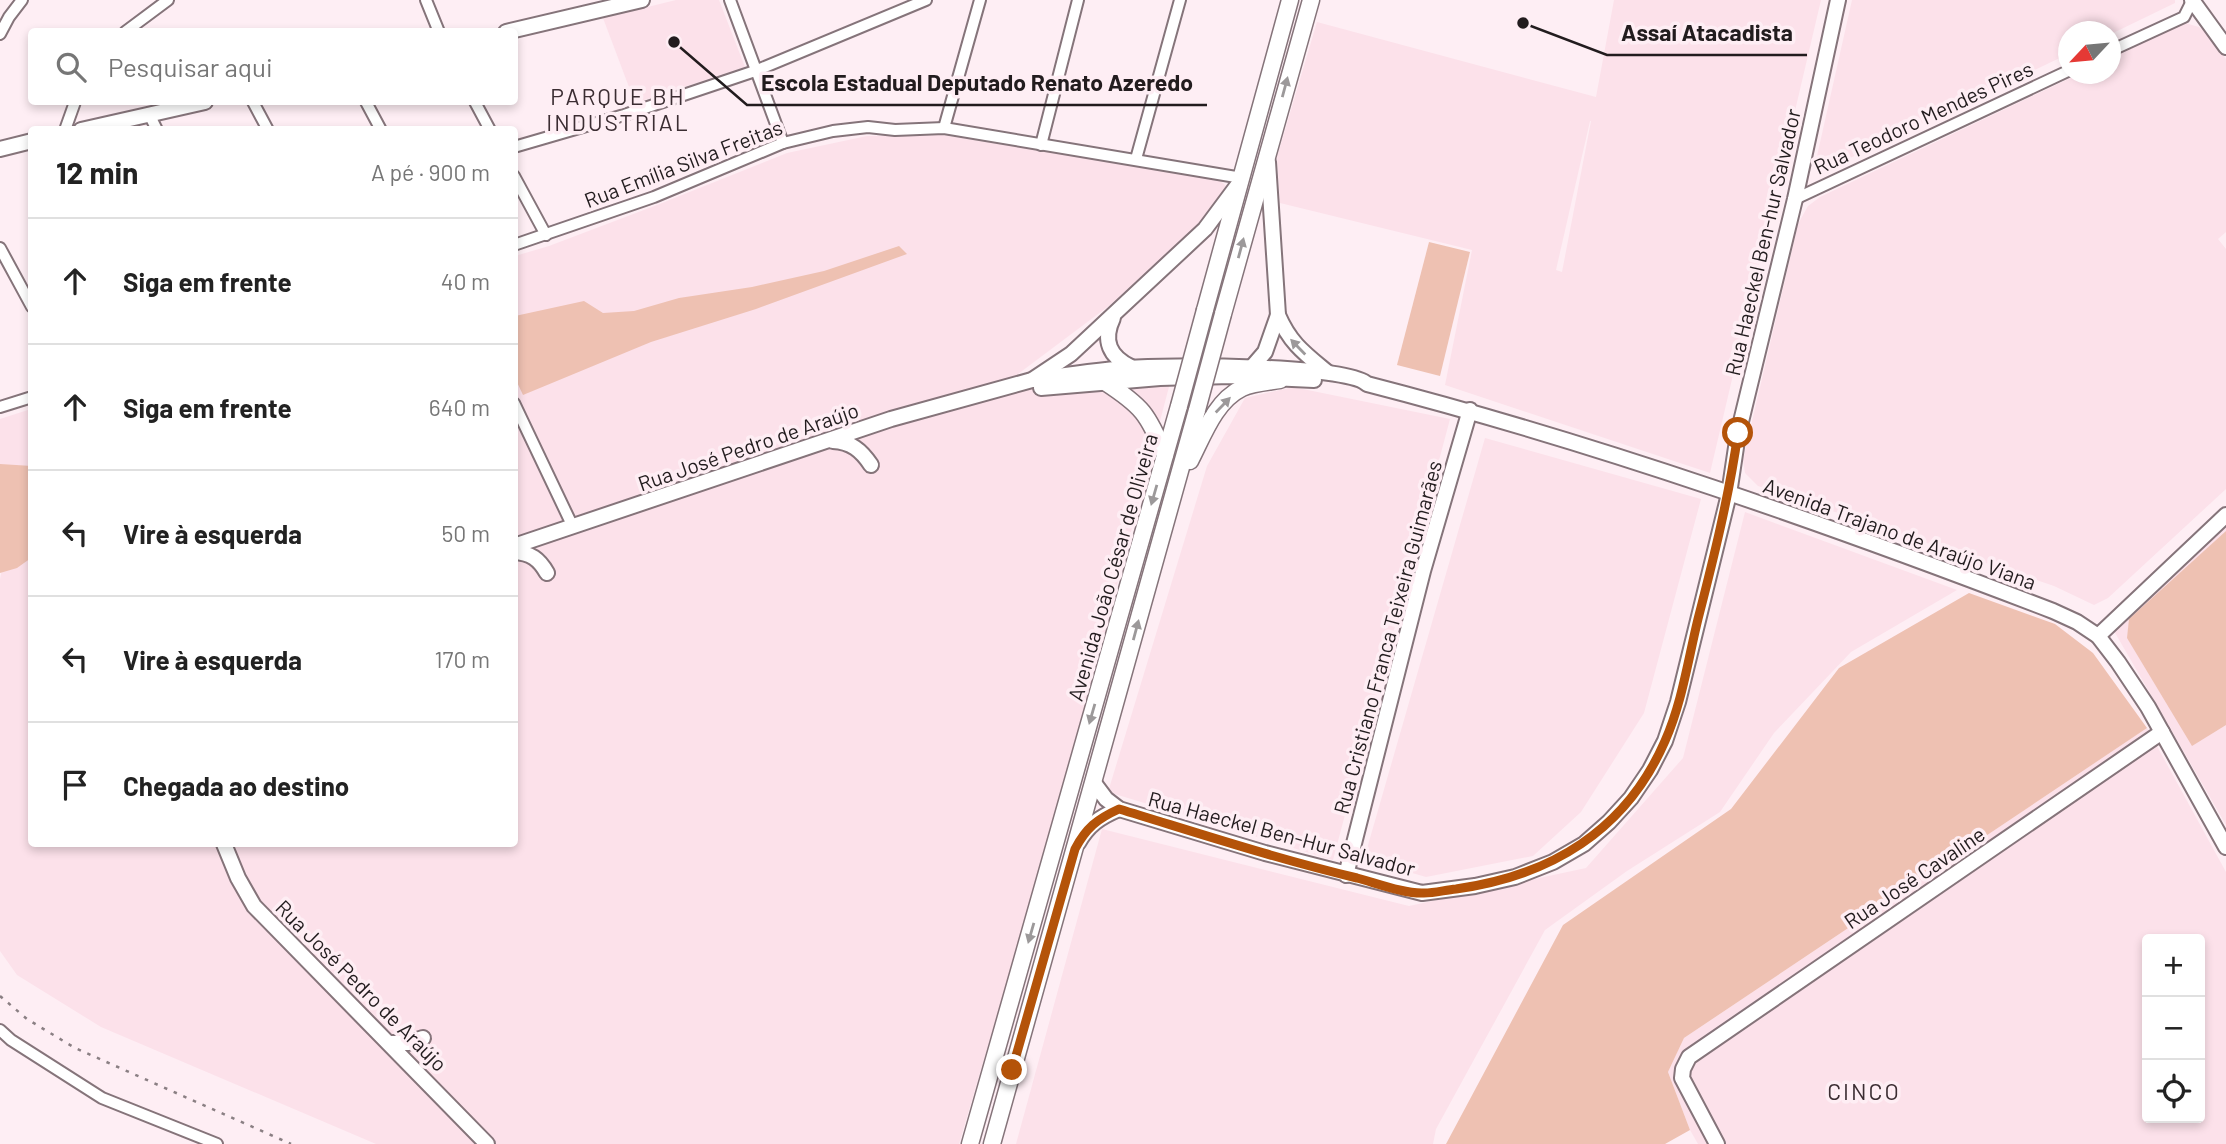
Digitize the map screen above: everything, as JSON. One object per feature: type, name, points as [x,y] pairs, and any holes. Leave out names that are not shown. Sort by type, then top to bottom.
[{"type":"main road","name":"Avenida João César de Oliveira","points":[[970,1144],[991,1078],[1179,406],[1290,0]]},
{"type":"main road","name":"Avenida João César de Oliveira","points":[[992,1144],[1311,0]]},
{"type":"main road","points":[[1251,144],[1253,150],[1258,153],[1267,153]]},
{"type":"main road","points":[[1176,484],[1213,416],[1224,402],[1242,388],[1280,380]]},
{"type":"main road","points":[[1105,382],[1129,397],[1144,412],[1154,427],[1165,455]]},
{"type":"street","points":[[0,34],[9,16],[22,0]]},
{"type":"street","points":[[130,28],[168,0]]},
{"type":"street","points":[[426,0],[437,28]]},
{"type":"street","points":[[518,29],[642,0]]},
{"type":"street","points":[[730,0],[783,143]]},
{"type":"street","points":[[518,146],[624,115],[755,71],[926,0]]},
{"type":"street","points":[[944,128],[980,0]]},
{"type":"street","points":[[1041,145],[1078,0]]},
{"type":"street","points":[[1136,159],[1180,0]]},
{"type":"street","name":"Rua Haeckel Ben-hur Salvador","points":[[1729,494],[1738,433],[1838,0]]},
{"type":"street","points":[[2121,46],[2183,17],[2192,0],[2226,47]]},
{"type":"street","name":"Rua Teodoro Mendes Pires","points":[[1794,199],[2058,76]]},
{"type":"street","points":[[66,126],[74,105]]},
{"type":"street","points":[[98,126],[191,105]]},
{"type":"street","points":[[255,105],[266,126]]},
{"type":"street","points":[[368,105],[379,126]]},
{"type":"street","points":[[477,105],[488,126]]},
{"type":"street","points":[[149,114],[155,126]]},
{"type":"street","name":"Rua Emília Silva Freitas","points":[[518,244],[654,197],[783,143],[833,131],[868,127],[895,130],[944,128],[1136,159],[1241,180]]},
{"type":"street","points":[[0,149],[28,142]]},
{"type":"street","name":"Avenida Trajano de Araújo Viana","points":[[1267,153],[1278,315],[1285,332],[1296,347],[1327,372]]},
{"type":"street","name":"Rua José Pedro de Araújo","points":[[518,545],[891,419],[1032,380],[1071,354],[1205,229],[1241,180]]},
{"type":"street","points":[[518,183],[546,235]]},
{"type":"street","points":[[1205,229],[1216,232],[1223,244]]},
{"type":"street","points":[[0,248],[28,300]]},
{"type":"street","points":[[1117,312],[1108,332],[1109,348],[1120,362],[1131,367]]},
{"type":"street","points":[[1198,377],[1252,367],[1265,352],[1278,315]]},
{"type":"street","points":[[1086,338],[1083,350],[1085,364],[1090,372],[1105,382]]},
{"type":"street","name":"Avenida Trajano de Araújo Viana","points":[[1032,380],[1131,367],[1252,367],[1327,372],[1360,379],[1367,384]]},
{"type":"street","name":"Avenida Trajano de Araújo Viana","points":[[1018,390],[1198,377],[1367,384],[1470,410],[1729,494],[2053,611],[2098,636],[2148,707],[2226,847]]},
{"type":"street","name":"Rua José Pedro de Araújo","points":[[996,391],[1018,390]]},
{"type":"street","points":[[0,407],[28,398]]},
{"type":"street","name":"Rua Cristiano Franca Teixeira Guimarães","points":[[1346,875],[1423,571],[1470,410]]},
{"type":"street","points":[[518,411],[573,527]]},
{"type":"street","points":[[828,440],[853,445],[871,465]]},
{"type":"street","name":"Rua Haeckel Ben-Hur Salvador","points":[[1094,783],[1106,799],[1119,809],[1346,875],[1422,893],[1515,877],[1553,862],[1584,844],[1609,822],[1637,789],[1665,741],[1678,702],[1729,494]]},
{"type":"street","points":[[2098,636],[2226,515]]},
{"type":"street","points":[[518,552],[526,553],[539,560],[547,573]]},
{"type":"street","name":"Rua José Cavaline","points":[[1717,1144],[1682,1078],[1689,1057],[2162,733]]},
{"type":"street","name":"Rua Haeckel Ben-Hur Salvador","points":[[1075,849],[1084,831],[1099,818],[1119,809]]},
{"type":"street","name":"Rua José Pedro de Araújo","points":[[225,847],[238,878],[254,906],[487,1144]]},
{"type":"street","points":[[0,1031],[102,1098],[217,1144]]},
{"type":"street","points":[[390,1043],[408,1043],[423,1038]]},
{"type":"shaded area","points":[[676,0],[719,0],[745,67],[635,103],[603,18]]},
{"type":"shaded area","points":[[1614,0],[1821,0],[1710,473],[1445,385],[1472,250],[1280,203],[1277,157],[1317,22],[1596,97]],"holes":[[[1591,121],[1562,272],[1556,270]]]},
{"type":"shaded area","points":[[1852,0],[2175,0],[2175,3],[2121,29],[2121,21],[2058,21],[2058,59],[1831,167],[1817,156]]},
{"type":"shaded area","points":[[2185,23],[2199,27],[2226,59],[2226,232],[2218,239],[2226,249],[2226,489],[2108,598],[2094,605],[2054,586],[1758,486],[1745,473],[1743,460],[1798,224],[1808,206],[1820,197],[2058,84],[2121,84],[2121,53]]},
{"type":"shaded area","points":[[942,135],[1218,178],[1226,186],[1198,224],[1110,305],[1018,374],[1022,389],[1170,383],[1062,795],[959,1144],[376,1144],[101,1027],[17,975],[0,951],[0,579],[3,564],[0,548],[0,419],[28,410],[28,847],[518,847],[518,255],[549,246],[787,153],[867,136]]},
{"type":"shaded area","points":[[1429,242],[1470,252],[1440,376],[1397,365]]},
{"type":"shaded area","points":[[899,246],[907,254],[756,309],[651,342],[523,395],[518,384],[518,315],[584,301],[603,313],[634,311],[679,298],[752,287],[824,271]]},
{"type":"shaded area","points":[[1293,387],[1450,419],[1333,860],[1108,792],[1207,466],[1245,398]]},
{"type":"shaded area","points":[[1485,438],[1701,499],[1644,713],[1581,812],[1533,856],[1426,877],[1364,859]]},
{"type":"shaded area","points":[[0,464],[28,466],[28,560],[17,568],[0,573]]},
{"type":"shaded area","points":[[1745,512],[1957,590],[1851,652],[1774,733],[1720,812],[1627,871],[1545,930],[1436,1129],[1433,1144],[1016,1144],[1102,829],[1409,906],[1586,868],[1683,758]]},
{"type":"shaded area","points":[[2226,520],[2226,825],[2110,624]]},
{"type":"shaded area","points":[[2226,531],[2226,725],[2192,746],[2127,638],[2129,619]]},
{"type":"shaded area","points":[[1969,593],[2055,624],[2093,653],[2147,728],[1684,1038],[1668,1072],[1690,1130],[1665,1144],[1446,1144],[1563,925],[1731,809],[1839,668]]},
{"type":"shaded area","points":[[2147,728],[2226,872],[2226,1144],[1698,1144],[1668,1072],[1684,1038]]},
{"type":"railway","points":[[0,996],[27,1019],[75,1048],[291,1144]]},
{"type":"place","name":"Assaí Atacadista","points":[[1523,23]]},
{"type":"place","name":"Escola Estadual Deputado Renato Azeredo","points":[[674,42]]},
{"type":"district","name":"PARQUE BH INDUSTRIAL","points":[[618,109]]},
{"type":"district","name":"CINCO","points":[[1864,1091]]},
{"type":"route","points":[[1012,1070],[1075,849],[1084,831],[1099,818],[1119,809],[1265,853],[1422,893],[1515,877],[1553,862],[1584,844],[1631,798],[1665,741],[1678,702],[1729,494],[1738,433]]}]
